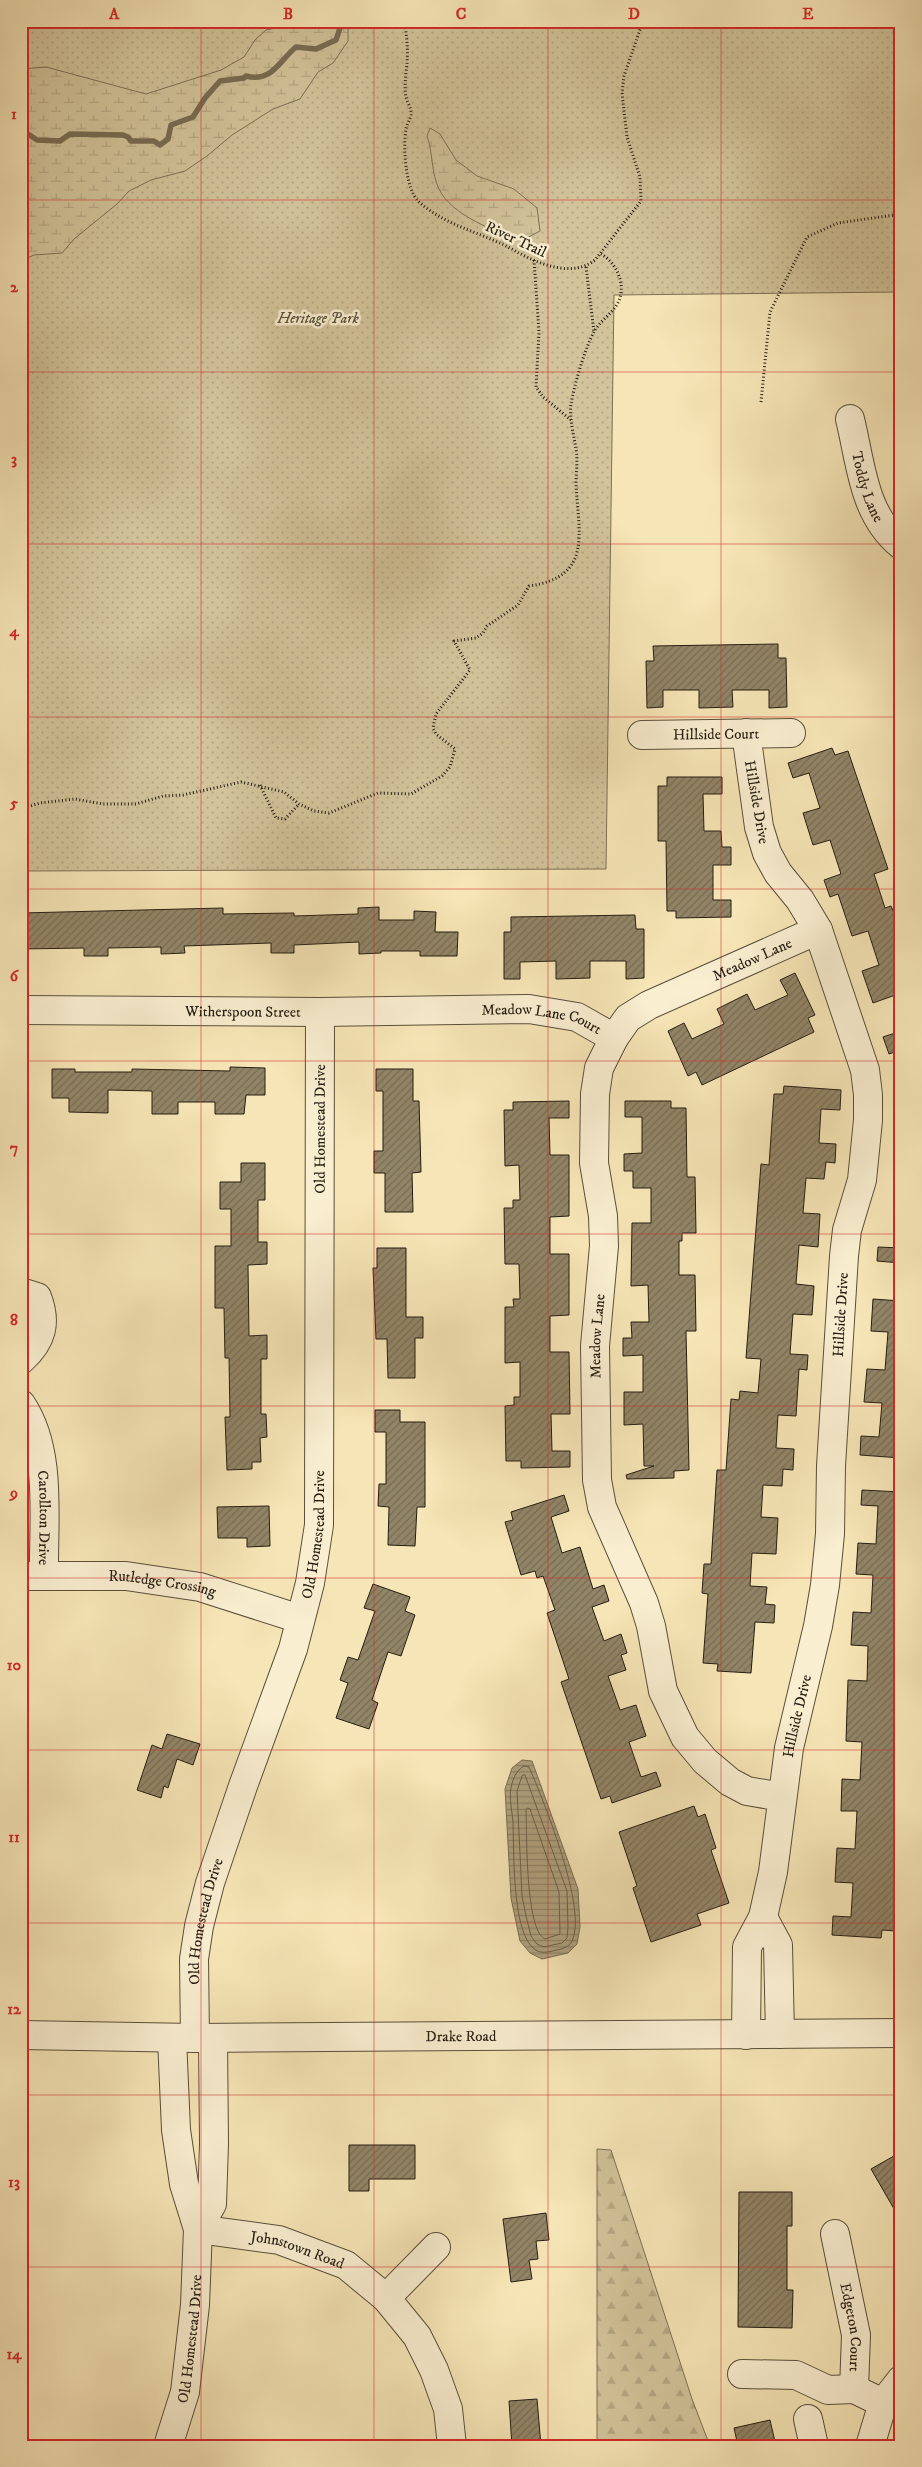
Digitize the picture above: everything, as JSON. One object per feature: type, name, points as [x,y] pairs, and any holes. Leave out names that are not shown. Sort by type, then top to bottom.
[{"type":"street","name":"Toddy Lane","points":[[850,419],[871,507],[882,526],[901,546]]},
{"type":"street","name":"Hillside Court","points":[[642,735],[791,733]]},
{"type":"street","name":"Hillside Drive","points":[[746,734],[759,827],[767,853],[778,873],[800,900],[818,930],[865,1070],[868,1095],[868,1120],[862,1180],[847,1230],[844,1256],[831,1466],[830,1534],[825,1585],[818,1626],[789,1748],[782,1797],[780,1832],[763,1917],[747,1947],[746,2035]]},
{"type":"street","name":"Meadow Lane","points":[[782,1797],[747,1791],[730,1782],[705,1761],[685,1737],[663,1691],[652,1626],[644,1603],[602,1507],[597,1472],[595,1346],[604,1246],[603,1216],[594,1163],[595,1094],[599,1068],[614,1038],[628,1018],[649,1005],[818,930]]},
{"type":"street","name":"Meadow Lane Court","points":[[466,1009],[529,1010],[577,1017],[614,1038]]},
{"type":"street","name":"Witherspoon Street","points":[[21,1010],[320,1012],[466,1009]]},
{"type":"street","name":"Old Homestead Drive","points":[[198,2229],[212,2204],[214,2144],[194,2038],[194,1959],[199,1926],[210,1882],[293,1648],[310,1583],[319,1525],[320,1012]]},
{"type":"street","points":[[21,1292],[37,1297],[43,1313],[41,1329],[37,1340],[30,1352],[21,1360]]},
{"type":"street","name":"Carollton Drive","points":[[21,1404],[28,1413],[43,1457],[33,1576]]},
{"type":"street","name":"Rutledge Crossing","points":[[33,1576],[126,1576],[200,1587],[300,1619]]},
{"type":"street","points":[[763,1917],[778,1945],[780,2034]]},
{"type":"street","name":"Drake Road","points":[[21,2035],[194,2038],[901,2033]]},
{"type":"street","name":"Old Homestead Drive","points":[[168,2446],[185,2392],[195,2305],[198,2229],[184,2184],[176,2130],[194,2038]]},
{"type":"street","name":"Johnstown Road","points":[[198,2229],[279,2240],[346,2265],[386,2298],[417,2336],[434,2370],[448,2409],[452,2446]]},
{"type":"street","name":"Edgeton Court","points":[[835,2234],[856,2335],[854,2389],[883,2403]]},
{"type":"street","points":[[386,2298],[436,2248]]},
{"type":"street","points":[[742,2374],[796,2375],[828,2390],[854,2389]]},
{"type":"street","points":[[870,2446],[883,2403],[901,2380]]},
{"type":"street","points":[[808,2419],[814,2446]]},
{"type":"path","points":[[97,21],[144,21]]},
{"type":"path","name":"River Trail","points":[[404,21],[407,34],[406,97],[411,115],[406,134],[406,169],[412,193],[417,201],[442,219],[554,268],[586,267]]},
{"type":"path","points":[[594,332],[586,267],[601,254],[641,200],[640,177],[627,137],[622,93],[624,76],[643,21]]},
{"type":"path","points":[[761,402],[770,312],[807,237],[838,223],[901,214]]},
{"type":"path","points":[[21,809],[40,802],[75,798],[103,804],[136,804],[163,796],[183,795],[241,782],[284,792],[299,804],[314,811],[329,813],[378,793],[411,794],[442,776],[450,768],[455,749],[436,734],[433,728],[436,714],[470,670],[454,641],[476,638],[483,633],[487,626],[518,605],[529,586],[545,584],[560,578],[572,566],[578,554],[580,542],[576,483],[577,460],[571,420],[573,396],[594,332],[616,306],[620,297],[621,284],[615,267],[601,254]]},
{"type":"path","points":[[534,260],[539,332],[536,387],[543,398],[571,420]]},
{"type":"path","points":[[259,785],[276,818],[285,819],[299,804]]},
{"type":"green space","name":"Heritage Park","points":[[21,21],[901,21],[901,292],[614,295],[606,869],[21,871]]},
{"type":"green space","points":[[309,21],[341,21],[348,29],[348,41],[333,63],[318,72],[300,99],[273,109],[232,135],[185,171],[151,180],[129,191],[117,204],[74,239],[62,253],[34,255],[21,261],[21,69],[46,67],[146,94],[221,70],[244,57],[255,40],[266,30]]},
{"type":"green space","points":[[430,128],[440,134],[456,160],[477,176],[514,189],[537,208],[540,231],[523,240],[488,228],[464,215],[454,207],[445,198],[436,183],[427,136]]},
{"type":"green space","points":[[597,2149],[611,2150],[692,2399],[710,2446],[597,2446]]},
{"type":"water","points":[[522,1760],[532,1761],[578,1889],[580,1927],[577,1944],[568,1953],[542,1959],[530,1953],[520,1941],[511,1898],[505,1789],[512,1768]]},
{"type":"building","points":[[778,644],[778,658],[786,658],[787,707],[769,708],[769,690],[732,690],[733,707],[699,708],[699,690],[663,690],[663,707],[647,708],[646,661],[654,661],[653,646]]},
{"type":"building","points":[[832,748],[835,755],[848,751],[888,869],[874,874],[885,908],[891,906],[894,913],[901,911],[901,993],[873,1003],[862,971],[879,965],[868,931],[852,936],[838,894],[830,897],[824,880],[841,874],[830,840],[813,845],[803,813],[820,808],[809,773],[793,778],[788,763]]},
{"type":"building","points":[[667,777],[722,777],[722,794],[703,794],[704,831],[721,831],[722,847],[731,847],[731,865],[713,865],[713,900],[731,900],[731,917],[676,918],[676,911],[667,911],[666,841],[658,841],[658,786],[667,786]]},
{"type":"building","points":[[379,907],[379,920],[414,920],[414,911],[436,912],[435,932],[458,932],[457,956],[420,956],[420,951],[381,951],[381,953],[359,954],[359,942],[294,945],[294,953],[271,953],[271,943],[184,946],[185,953],[161,954],[161,947],[108,948],[108,956],[84,956],[84,948],[21,949],[21,913],[223,908],[223,914],[294,913],[294,916],[358,914],[358,908]]},
{"type":"building","points":[[635,915],[636,929],[644,929],[644,978],[626,979],[626,961],[590,961],[590,978],[556,979],[556,961],[520,962],[520,979],[504,979],[504,932],[511,932],[511,917]]},
{"type":"building","points":[[795,973],[815,1015],[808,1018],[814,1032],[702,1085],[696,1072],[688,1076],[668,1031],[684,1023],[692,1039],[724,1024],[717,1009],[747,994],[755,1010],[788,995],[780,980]]},
{"type":"building","points":[[901,1031],[901,1050],[889,1054],[883,1037]]},
{"type":"building","points":[[230,1067],[265,1068],[265,1095],[246,1095],[244,1114],[215,1114],[215,1102],[178,1102],[178,1114],[152,1114],[152,1091],[108,1090],[108,1113],[69,1112],[69,1098],[52,1098],[52,1069],[75,1069],[75,1072],[132,1072],[132,1069],[230,1071]]},
{"type":"building","points":[[376,1069],[413,1069],[413,1101],[419,1101],[421,1172],[412,1173],[413,1212],[385,1212],[385,1173],[374,1173],[374,1151],[383,1151],[383,1091],[376,1091]]},
{"type":"building","points":[[784,1086],[841,1090],[840,1110],[821,1109],[819,1143],[836,1144],[835,1163],[826,1162],[824,1179],[806,1178],[803,1213],[820,1214],[818,1247],[799,1245],[796,1284],[814,1286],[812,1315],[793,1314],[790,1354],[808,1355],[807,1370],[799,1369],[796,1416],[778,1415],[776,1448],[794,1449],[793,1470],[783,1469],[782,1486],[763,1485],[761,1517],[778,1518],[776,1554],[752,1553],[750,1586],[767,1587],[765,1604],[775,1605],[774,1623],[755,1622],[751,1673],[717,1671],[718,1664],[703,1663],[708,1594],[702,1593],[704,1564],[711,1564],[717,1470],[726,1470],[731,1399],[739,1400],[740,1391],[758,1393],[761,1359],[746,1358],[761,1164],[769,1165],[774,1094],[783,1094]]},
{"type":"building","points":[[569,1101],[569,1118],[549,1118],[550,1155],[569,1155],[569,1216],[550,1217],[550,1254],[569,1254],[569,1315],[550,1316],[550,1352],[569,1352],[570,1414],[551,1414],[552,1451],[570,1451],[570,1467],[521,1468],[521,1461],[506,1461],[505,1406],[514,1405],[514,1397],[520,1397],[520,1362],[505,1363],[505,1307],[514,1307],[513,1299],[520,1299],[519,1264],[505,1264],[504,1208],[513,1208],[513,1200],[520,1200],[519,1165],[505,1166],[504,1110],[513,1110],[513,1102]]},
{"type":"building","points":[[625,1101],[671,1101],[671,1108],[686,1108],[687,1177],[695,1177],[696,1233],[682,1233],[682,1241],[679,1241],[679,1275],[695,1275],[696,1331],[686,1331],[689,1470],[674,1471],[674,1478],[627,1479],[626,1475],[654,1466],[644,1466],[643,1424],[624,1425],[624,1392],[643,1392],[643,1355],[623,1356],[623,1338],[632,1338],[631,1322],[649,1322],[648,1285],[631,1286],[632,1223],[651,1223],[651,1188],[633,1188],[633,1171],[624,1171],[624,1154],[642,1153],[642,1117],[625,1117]]},
{"type":"building","points":[[241,1163],[265,1163],[265,1200],[258,1200],[258,1242],[267,1242],[267,1264],[248,1265],[249,1336],[267,1335],[267,1359],[261,1359],[261,1414],[266,1414],[267,1437],[260,1438],[261,1462],[252,1462],[252,1469],[227,1470],[225,1417],[230,1417],[229,1358],[225,1358],[224,1308],[215,1308],[215,1246],[231,1246],[231,1209],[220,1209],[220,1182],[241,1182]]},
{"type":"building","points":[[878,1247],[901,1248],[901,1263],[877,1261]]},
{"type":"building","points":[[377,1248],[406,1248],[406,1317],[423,1317],[423,1338],[415,1338],[415,1378],[388,1378],[387,1339],[376,1339],[373,1268],[377,1268]]},
{"type":"building","points":[[873,1299],[901,1301],[901,1458],[860,1455],[861,1436],[879,1437],[882,1403],[864,1402],[867,1369],[885,1370],[888,1332],[871,1331]]},
{"type":"building","points":[[375,1410],[400,1410],[400,1422],[425,1422],[425,1507],[417,1507],[415,1546],[388,1545],[389,1507],[378,1506],[379,1484],[386,1484],[386,1432],[375,1432]]},
{"type":"building","points":[[862,1490],[901,1492],[901,1694],[898,1694],[895,1728],[901,1729],[901,1838],[896,1931],[882,1930],[881,1938],[832,1935],[833,1916],[851,1917],[853,1883],[835,1882],[837,1848],[855,1849],[857,1811],[841,1811],[842,1779],[860,1780],[862,1742],[846,1741],[848,1680],[867,1681],[868,1646],[851,1645],[853,1612],[871,1613],[873,1575],[856,1574],[858,1543],[876,1544],[878,1506],[861,1505]]},
{"type":"building","points":[[564,1495],[569,1511],[551,1517],[562,1553],[580,1547],[593,1589],[604,1585],[609,1601],[592,1607],[604,1641],[621,1634],[627,1653],[621,1655],[626,1670],[608,1676],[620,1710],[636,1705],[646,1736],[629,1742],[641,1777],[656,1772],[661,1786],[612,1803],[610,1796],[601,1799],[561,1682],[569,1679],[547,1613],[555,1610],[543,1576],[537,1578],[535,1571],[521,1575],[505,1522],[513,1520],[511,1512]]},
{"type":"building","points":[[269,1506],[270,1546],[247,1547],[247,1538],[218,1538],[217,1507]]},
{"type":"building","points":[[373,1584],[410,1597],[405,1611],[415,1615],[401,1656],[388,1652],[372,1700],[378,1703],[369,1729],[336,1718],[348,1683],[340,1680],[348,1657],[358,1660],[375,1611],[364,1608]]},
{"type":"building","points":[[167,1734],[200,1744],[193,1765],[177,1759],[168,1788],[164,1786],[161,1798],[137,1790],[152,1745],[162,1749]]},
{"type":"building","points":[[694,1806],[698,1817],[705,1814],[716,1848],[711,1850],[729,1903],[697,1914],[701,1925],[651,1942],[633,1888],[637,1886],[619,1832]]},
{"type":"building","points":[[349,2145],[415,2145],[415,2179],[369,2179],[369,2191],[349,2191]]},
{"type":"building","points":[[901,2152],[901,2221],[871,2169]]},
{"type":"building","points":[[739,2192],[792,2192],[792,2226],[787,2226],[787,2290],[793,2290],[792,2328],[738,2327]]},
{"type":"building","points":[[546,2213],[549,2240],[536,2241],[538,2259],[529,2260],[532,2279],[511,2282],[503,2219]]},
{"type":"building","points":[[537,2399],[541,2446],[512,2446],[509,2401]]},
{"type":"building","points":[[770,2420],[776,2446],[738,2446],[734,2428]]},
{"type":"waterway","points":[[21,134],[28,134],[37,140],[60,141],[70,134],[123,135],[131,141],[154,141],[160,145],[168,139],[171,125],[193,117],[205,98],[220,81],[269,74],[296,47],[316,49],[336,40],[341,25],[349,21]]}]
